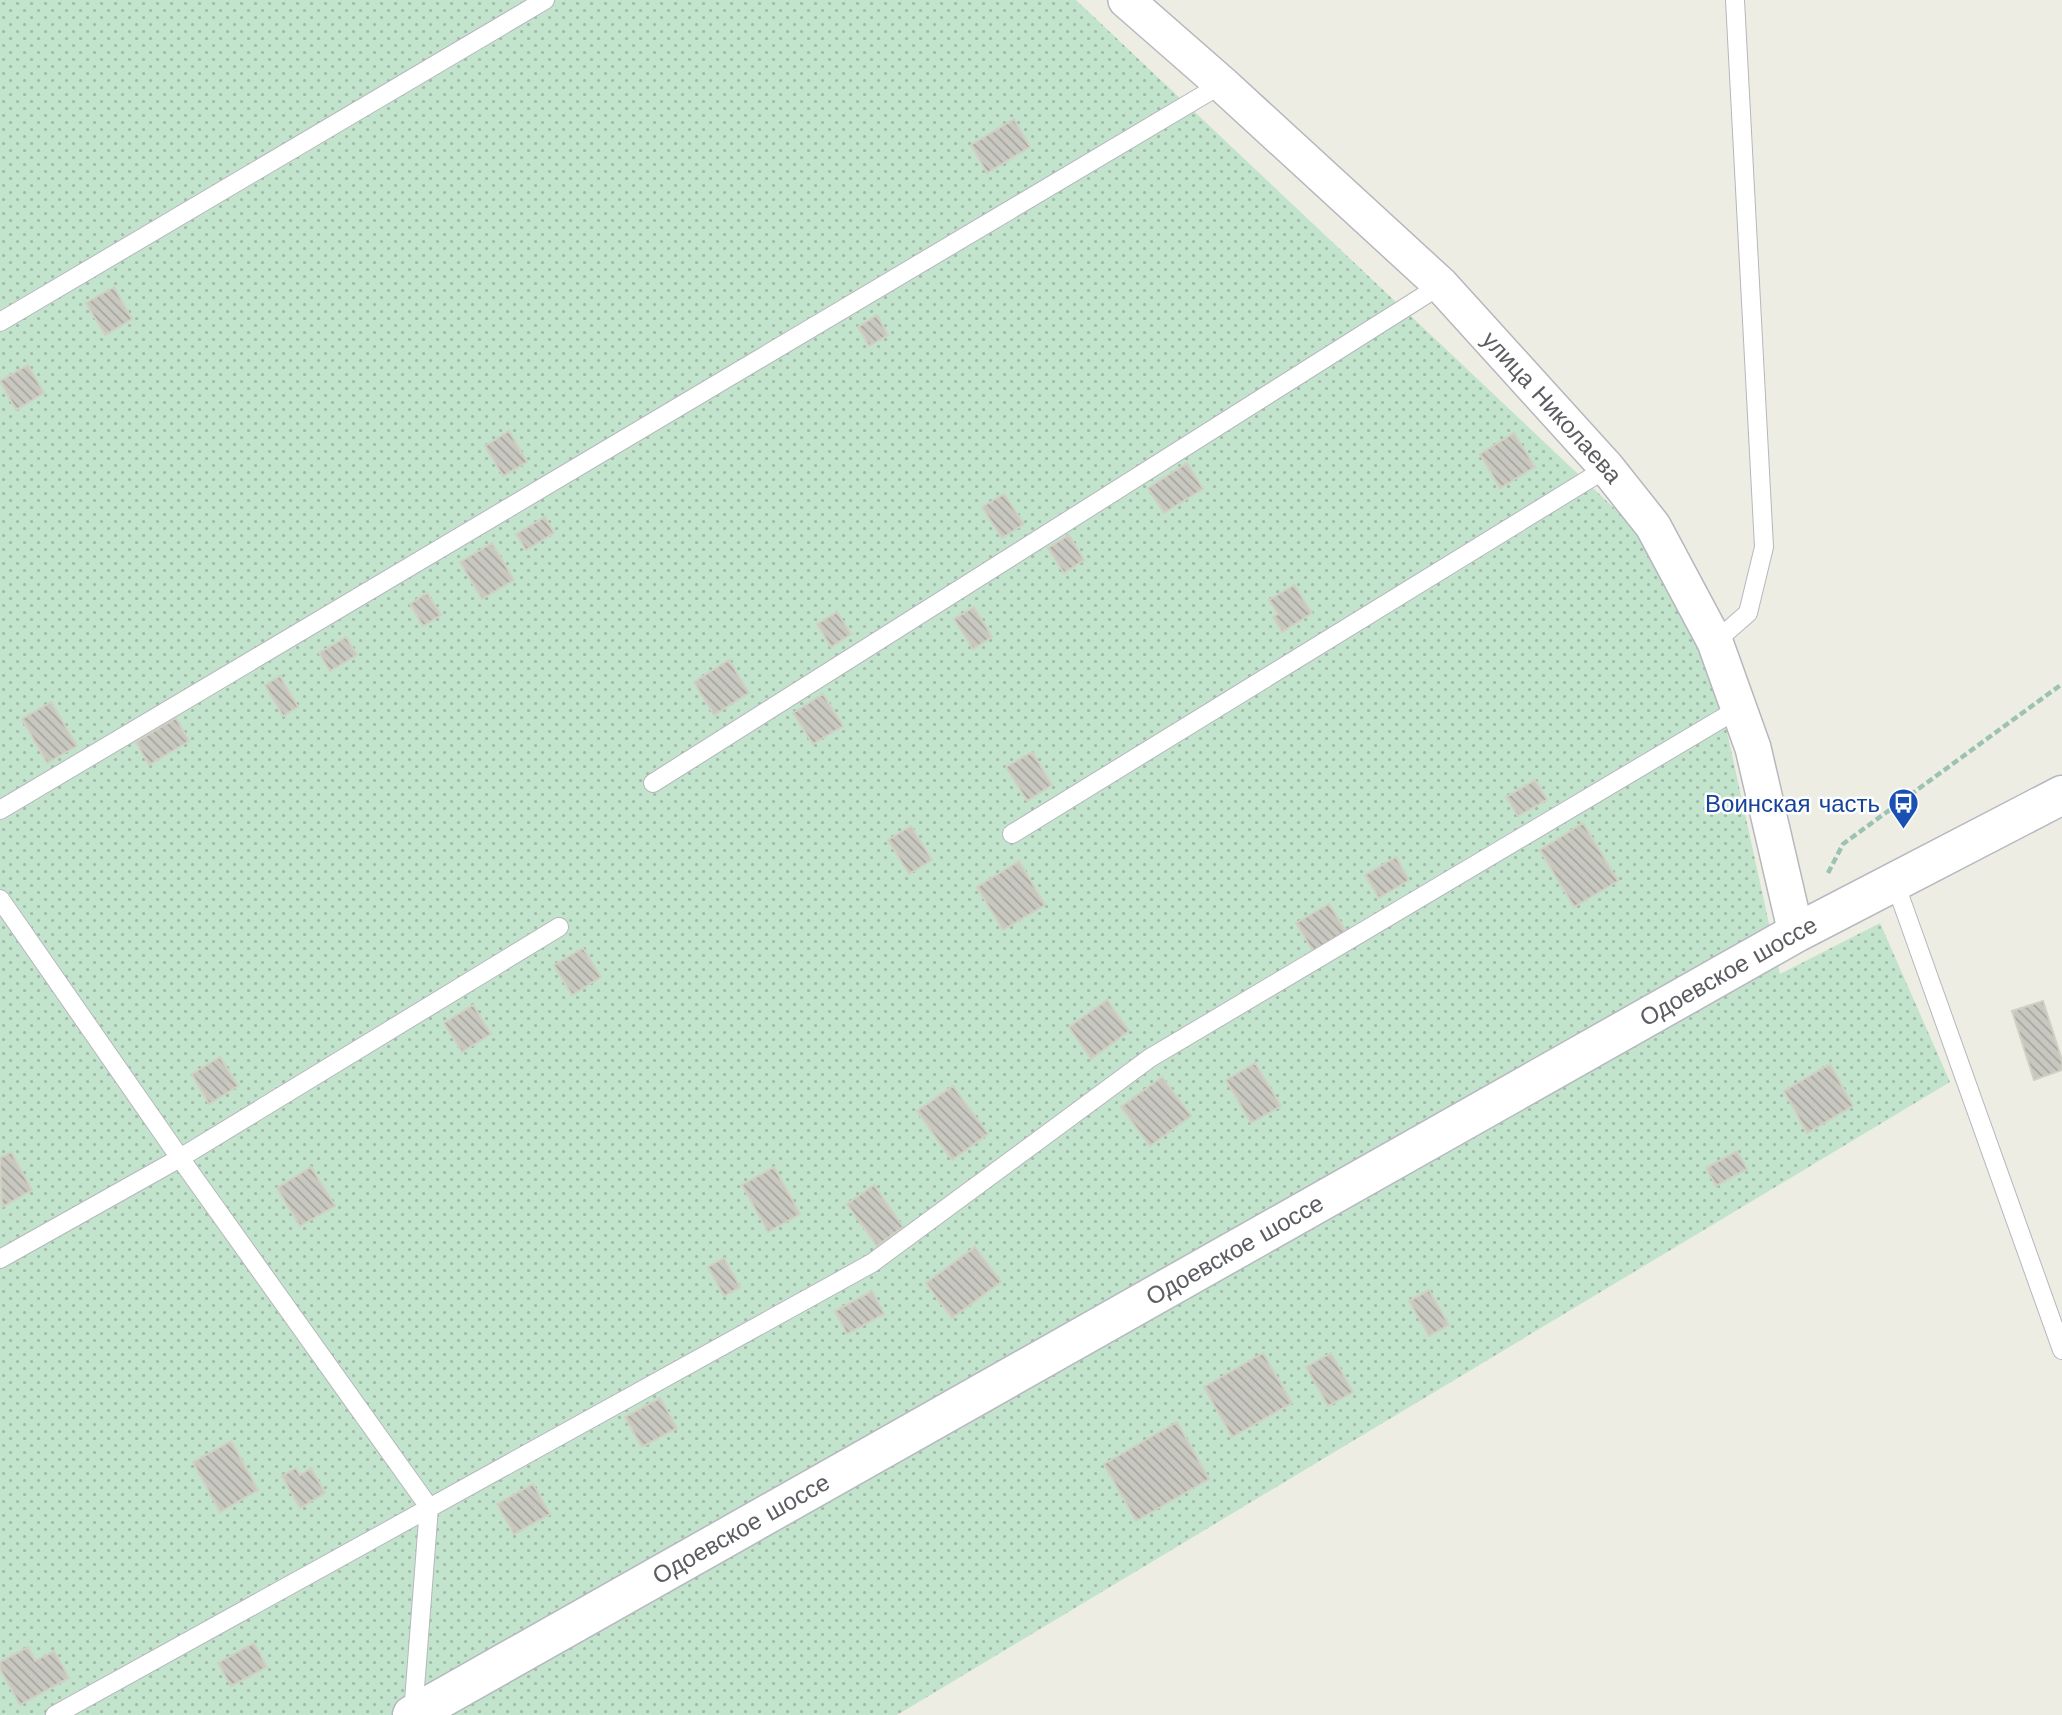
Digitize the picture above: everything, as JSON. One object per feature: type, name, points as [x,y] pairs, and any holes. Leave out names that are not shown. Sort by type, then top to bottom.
[{"type":"main road","name":"Одоевское шоссе","points":[[412,1715],[1796,933],[2062,795]]},
{"type":"street","name":"улица Николаева","points":[[1126,0],[1222,83],[1441,285],[1607,468],[1653,526],[1715,642],[1753,748],[1796,933]]},
{"type":"lane","points":[[0,322],[545,0]]},
{"type":"lane","points":[[1715,642],[1748,613],[1764,547],[1735,0]]},
{"type":"lane","points":[[0,810],[1222,83]]},
{"type":"lane","points":[[653,783],[1441,285]]},
{"type":"lane","points":[[1012,834],[1607,468]]},
{"type":"lane","points":[[55,1715],[872,1264],[1150,1058],[1738,709]]},
{"type":"lane","points":[[1895,883],[2062,1350]]},
{"type":"lane","points":[[0,899],[180,1158],[429,1507],[412,1715]]},
{"type":"lane","points":[[0,1259],[180,1158],[559,927]]},
{"type":"path","points":[[1826,877],[1843,844],[2062,684]]},
{"type":"green space","points":[[0,0],[1076,0],[1631,524],[1708,645],[1780,974],[1880,923],[1950,1082],[897,1715],[0,1715]]},
{"type":"building","points":[[1014,119],[1030,147],[987,173],[971,145]]},
{"type":"building","points":[[114,287],[132,319],[105,335],[86,303]]},
{"type":"building","points":[[877,315],[888,335],[869,346],[858,327]]},
{"type":"building","points":[[28,365],[44,393],[16,410],[0,381]]},
{"type":"building","points":[[509,431],[527,462],[503,476],[485,446]]},
{"type":"building","points":[[1514,433],[1535,467],[1500,488],[1480,454]]},
{"type":"building","points":[[1187,463],[1203,489],[1164,513],[1148,488]]},
{"type":"building","points":[[1004,494],[1024,524],[1002,538],[982,507]]},
{"type":"building","points":[[545,517],[554,533],[526,550],[516,534]]},
{"type":"building","points":[[1069,535],[1084,560],[1064,573],[1048,548]]},
{"type":"building","points":[[492,543],[514,580],[482,599],[460,562]]},
{"type":"building","points":[[1294,585],[1312,613],[1282,632],[1273,617],[1278,614],[1269,600]]},
{"type":"building","points":[[427,593],[441,615],[423,626],[410,604]]},
{"type":"building","points":[[974,607],[992,637],[973,649],[954,619]]},
{"type":"building","points":[[837,612],[851,634],[831,647],[817,624]]},
{"type":"building","points":[[346,637],[357,655],[330,671],[319,653]]},
{"type":"building","points":[[729,660],[749,693],[714,715],[694,682]]},
{"type":"building","points":[[280,676],[298,707],[283,716],[265,685]]},
{"type":"building","points":[[823,694],[843,726],[813,744],[793,713]]},
{"type":"building","points":[[51,702],[77,746],[47,763],[22,719]]},
{"type":"building","points":[[176,718],[189,741],[149,765],[136,742]]},
{"type":"building","points":[[1032,752],[1052,785],[1027,801],[1006,767]]},
{"type":"building","points":[[1535,780],[1547,800],[1518,816],[1506,797]]},
{"type":"building","points":[[1583,823],[1618,881],[1574,907],[1540,850]]},
{"type":"building","points":[[911,826],[932,860],[909,874],[888,840]]},
{"type":"building","points":[[1396,857],[1409,880],[1379,898],[1365,875]]},
{"type":"building","points":[[1019,861],[1045,905],[1003,930],[977,887]]},
{"type":"building","points":[[1329,904],[1346,931],[1313,951],[1296,923]]},
{"type":"building","points":[[583,948],[601,977],[572,995],[554,965]]},
{"type":"building","points":[[1107,1000],[1129,1031],[1091,1059],[1069,1027]]},
{"type":"building","points":[[2043,1001],[2062,1060],[2062,1070],[2034,1080],[2012,1011]]},
{"type":"building","points":[[473,1005],[491,1034],[462,1052],[444,1023]]},
{"type":"building","points":[[220,1057],[238,1086],[209,1104],[192,1074]]},
{"type":"building","points":[[1255,1063],[1281,1106],[1251,1123],[1226,1080]]},
{"type":"building","points":[[1830,1064],[1853,1106],[1807,1133],[1784,1091]]},
{"type":"building","points":[[1162,1077],[1191,1116],[1150,1146],[1121,1107]]},
{"type":"building","points":[[953,1086],[988,1134],[952,1160],[917,1111]]},
{"type":"building","points":[[1737,1151],[1747,1169],[1716,1186],[1706,1168]]},
{"type":"building","points":[[11,1152],[32,1190],[2,1207],[0,1158]]},
{"type":"building","points":[[311,1167],[335,1206],[300,1226],[277,1188]]},
{"type":"building","points":[[774,1167],[800,1214],[768,1232],[742,1185]]},
{"type":"building","points":[[874,1185],[903,1227],[877,1246],[847,1204]]},
{"type":"building","points":[[975,1247],[1001,1282],[952,1318],[926,1283]]},
{"type":"building","points":[[724,1258],[740,1287],[724,1296],[708,1267]]},
{"type":"building","points":[[1429,1290],[1449,1325],[1429,1336],[1409,1301]]},
{"type":"building","points":[[872,1291],[884,1314],[847,1334],[835,1311]]},
{"type":"building","points":[[1263,1353],[1292,1403],[1232,1437],[1204,1387]]},
{"type":"building","points":[[1331,1353],[1353,1392],[1328,1406],[1306,1367]]},
{"type":"building","points":[[660,1398],[677,1428],[642,1447],[625,1417]]},
{"type":"building","points":[[1177,1422],[1209,1479],[1136,1521],[1104,1464]]},
{"type":"building","points":[[231,1441],[258,1490],[220,1512],[193,1462]]},
{"type":"building","points":[[296,1468],[300,1475],[311,1468],[325,1493],[300,1508],[282,1476]]},
{"type":"building","points":[[533,1484],[550,1514],[514,1534],[497,1504]]},
{"type":"building","points":[[254,1643],[267,1667],[231,1686],[218,1663]]},
{"type":"building","points":[[28,1647],[35,1661],[54,1651],[69,1678],[20,1705],[0,1669],[0,1662]]},
{"type":"place","name":"Воинская часть","points":[[1903,831]]}]
